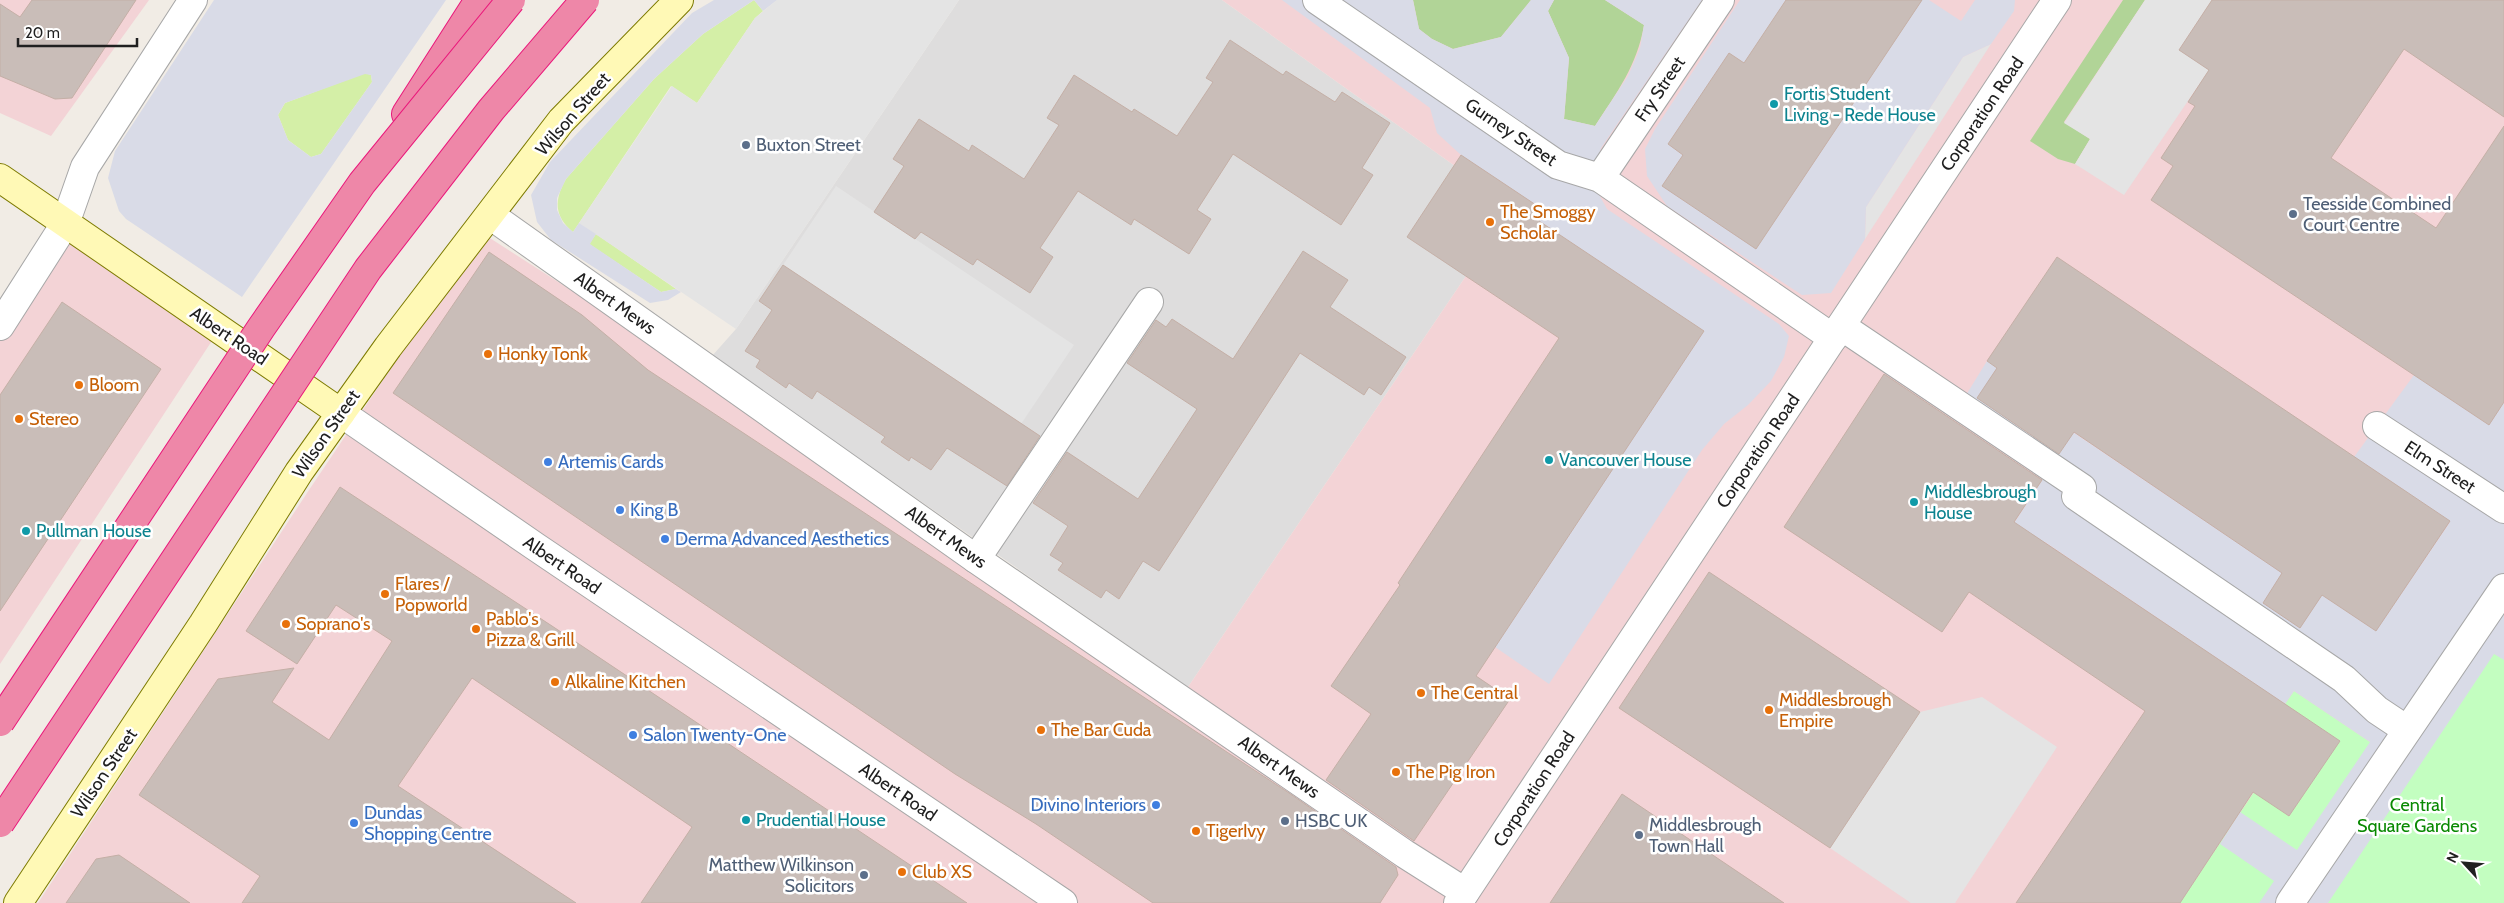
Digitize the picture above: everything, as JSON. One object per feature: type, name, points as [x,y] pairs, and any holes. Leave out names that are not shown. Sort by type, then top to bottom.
[{"type":"highway","points":[[0,722],[261,328],[362,183],[479,0]]},
{"type":"highway","points":[[362,183],[511,0]]},
{"type":"highway","points":[[0,823],[368,269],[491,110],[584,0]]},
{"type":"street","points":[[0,326],[65,224],[85,167],[194,0]]},
{"type":"street","name":"Wilson Street","points":[[18,903],[203,624],[299,472],[388,347],[561,121],[680,0]]},
{"type":"street","name":"Gurney Street","points":[[1317,0],[1558,165],[1600,178],[2082,488],[2076,496],[2344,679],[2377,710],[2407,730]]},
{"type":"street","name":"Fry Street","points":[[1600,178],[1720,0]]},
{"type":"street","name":"Corporation Road","points":[[1462,898],[2058,0]]},
{"type":"street","name":"Albert Road","points":[[0,178],[536,548],[1063,903]]},
{"type":"street","name":"Albert Mews","points":[[490,215],[976,559],[1405,854],[1462,898]]},
{"type":"street","points":[[976,559],[1149,302]]},
{"type":"street","name":"Elm Street","points":[[2377,426],[2504,509]]},
{"type":"street","points":[[2290,903],[2407,730],[2500,603]]},
{"type":"shaded area","points":[[0,0],[149,0],[51,136],[0,113]]},
{"type":"shaded area","points":[[214,0],[446,0],[242,297],[126,219],[119,211],[108,178],[115,151]],"holes":[[[365,74],[371,75],[372,82],[321,154],[311,157],[288,140],[278,115],[285,103]]]},
{"type":"shaded area","points":[[714,0],[754,0],[703,34],[654,79],[566,179],[557,198],[557,210],[563,223],[573,232],[579,223],[596,234],[590,244],[661,292],[676,289],[681,292],[668,300],[650,303],[551,240],[537,222],[531,195],[550,162],[692,13]]},
{"type":"shaded area","points":[[754,0],[777,0],[763,11]]},
{"type":"shaded area","name":"Buxton Street","points":[[777,0],[959,0],[736,329],[579,223],[672,86],[697,103],[755,18]]},
{"type":"shaded area","points":[[959,0],[1222,0],[1455,166],[1514,205],[1188,687],[712,356],[736,329]]},
{"type":"shaded area","points":[[1222,0],[2504,0],[2504,903],[38,903],[309,490],[482,233],[1188,687],[1514,205],[1455,166]]},
{"type":"shaded area","points":[[1282,0],[1413,0],[1419,29],[1432,39],[1453,49],[1501,37],[1531,0],[1554,0],[1548,11],[1569,58],[1564,119],[1595,126],[1628,76],[1640,48],[1644,25],[1605,0],[1702,0],[1601,148],[1591,180],[1607,209],[1779,324],[1789,336],[1784,357],[1771,381],[1748,405],[1724,424],[1702,450],[1549,684],[1495,647],[1704,331],[1539,221],[1545,211],[1461,155],[1437,133],[1430,108]]},
{"type":"shaded area","points":[[1740,0],[1786,0],[1744,63],[1729,53],[1668,144],[1683,155],[1662,186],[1756,249],[1922,0],[1929,0],[1961,21],[1975,0],[2015,0],[2014,11],[1991,44],[1963,57],[1866,207],[1865,239],[1831,293],[1802,295],[1667,206],[1647,176],[1645,149],[1655,129]]},
{"type":"shaded area","points":[[2145,0],[2212,0],[2179,50],[2209,70],[2124,195],[2075,164],[2090,139],[2064,123]]},
{"type":"shaded area","points":[[1991,44],[1865,239],[1866,207],[1963,57]]},
{"type":"shaded area","points":[[836,186],[1074,345],[1021,424],[783,265]]},
{"type":"shaded area","points":[[65,224],[219,330],[0,664],[0,321]]},
{"type":"shaded area","points":[[1987,361],[1997,368],[1991,377],[2282,573],[2263,603],[2300,628],[2322,595],[2376,631],[2450,522],[2354,457],[2414,375],[2489,425],[2504,402],[2504,660],[2494,654],[2328,903],[2259,903],[2274,881],[2220,844],[2240,812],[2297,850],[2370,742],[2294,691],[2285,704],[2045,542],[1997,549],[2045,476],[1963,400]]},
{"type":"shaded area","points":[[1982,697],[2057,747],[1955,903],[1911,903],[1830,848],[1920,712]]},
{"type":"green space","points":[[754,0],[763,11],[755,18],[697,103],[671,86],[573,232],[562,220],[558,207],[559,194],[566,179],[654,79],[703,34]]},
{"type":"green space","points":[[1413,0],[1531,0],[1501,37],[1453,49],[1432,39],[1419,29]]},
{"type":"green space","points":[[1554,0],[1605,0],[1644,25],[1641,40],[1631,66],[1595,126],[1564,119],[1569,58],[1548,11]]},
{"type":"green space","points":[[2123,0],[2145,0],[2064,122],[2090,139],[2075,164],[2058,159],[2030,141]]},
{"type":"green space","points":[[365,73],[371,75],[372,82],[321,154],[311,157],[288,140],[278,115],[285,103]]},
{"type":"green space","points":[[596,234],[676,289],[661,292],[589,244]]},
{"type":"green space","name":"Central Square Gardens","points":[[2504,544],[2504,903],[2180,903],[2254,792],[2289,816],[2339,742],[2285,704],[2294,691],[2370,742]]},
{"type":"building","points":[[32,0],[136,0],[72,98],[55,99],[0,76],[0,4],[20,17]]},
{"type":"building","name":"Fortis Student Living - Rede House","points":[[1786,0],[1922,0],[1756,249],[1662,186],[1683,155],[1668,144],[1729,53],[1744,63]]},
{"type":"building","name":"Teesside Combined Court Centre","points":[[2212,0],[2504,0],[2504,117],[2404,49],[2331,158],[2436,228],[2504,126],[2504,402],[2489,425],[2151,200],[2173,166],[2161,158],[2195,106],[2188,102],[2209,70],[2179,50]]},
{"type":"building","points":[[1230,40],[1283,75],[1286,71],[1335,102],[1342,92],[1390,123],[1362,168],[1373,175],[1341,225],[1233,154],[1197,210],[1211,219],[1189,254],[1134,219],[1131,225],[1078,191],[1040,248],[1053,257],[1030,293],[977,259],[973,265],[921,232],[915,239],[874,212],[904,166],[893,159],[919,119],[969,151],[972,145],[1024,179],[1059,125],[1047,118],[1074,75],[1132,112],[1134,109],[1177,136],[1213,82],[1206,78]]},
{"type":"building","name":"Vancouver House","points":[[1461,155],[1545,211],[1539,221],[1704,331],[1476,676],[1510,699],[1414,841],[1326,780],[1371,714],[1331,686],[1400,585],[1398,583],[1559,338],[1407,237]]},
{"type":"building","points":[[1303,251],[1348,280],[1330,307],[1406,357],[1381,395],[1369,387],[1364,395],[1300,353],[1159,571],[1143,561],[1119,599],[1106,590],[1101,598],[1058,570],[1063,563],[1050,555],[1068,526],[1033,503],[1067,452],[1138,499],[1197,409],[1127,363],[1156,320],[1166,327],[1172,319],[1233,359]]},
{"type":"building","points":[[489,252],[582,315],[648,370],[1289,793],[1396,867],[1398,875],[1380,903],[1153,903],[1036,824],[955,774],[393,393]]},
{"type":"building","points":[[2057,257],[2450,521],[2376,631],[2322,595],[2300,628],[2263,603],[2282,573],[2074,432],[2059,454],[1977,398],[1997,368],[1987,361]]},
{"type":"building","points":[[783,265],[1040,436],[1007,486],[947,448],[931,470],[911,457],[909,461],[881,442],[885,437],[817,391],[812,399],[789,383],[786,388],[756,367],[760,360],[745,351],[772,310],[759,301]]},
{"type":"building","name":"Bloom","points":[[62,302],[161,369],[0,611],[0,395]]},
{"type":"building","points":[[1884,374],[2042,480],[2014,522],[2340,741],[2289,816],[2253,792],[2180,903],[2016,903],[2145,711],[1969,592],[1942,632],[1784,527]]},
{"type":"building","points":[[340,487],[967,903],[641,903],[692,827],[472,678],[398,786],[576,903],[242,903],[260,876],[139,795],[218,679],[294,668],[272,702],[329,740],[392,641],[336,605],[297,664],[246,631]]},
{"type":"building","name":"Middlesbrough Empire","points":[[1709,572],[1920,712],[1830,848],[1619,708]]},
{"type":"building","name":"Middlesbrough Town Hall","points":[[1622,794],[1784,903],[1550,903]]},
{"type":"building","points":[[119,855],[190,903],[66,903],[96,859]]},
{"type":"place","name":"Fortis Student Living - Rede House","points":[[1774,104]]},
{"type":"place","name":"Buxton Street","points":[[746,145]]},
{"type":"place","name":"Teesside Combined Court Centre","points":[[2293,214]]},
{"type":"place","name":"The Smoggy Scholar","points":[[1490,222]]},
{"type":"place","name":"Honky Tonk","points":[[488,354]]},
{"type":"place","name":"Bloom","points":[[79,385]]},
{"type":"place","name":"Stereo","points":[[19,419]]},
{"type":"place","name":"Vancouver House","points":[[1549,460]]},
{"type":"place","name":"Artemis Cards","points":[[548,462]]},
{"type":"place","name":"Middlesbrough House","points":[[1914,502]]},
{"type":"place","name":"King B","points":[[620,510]]},
{"type":"place","name":"Pullman House","points":[[26,531]]},
{"type":"place","name":"Derma Advanced Aesthetics","points":[[665,539]]},
{"type":"place","name":"Flares / Popworld","points":[[385,594]]},
{"type":"place","name":"Soprano's","points":[[286,624]]},
{"type":"place","name":"Pablo's Pizza & Grill","points":[[476,629]]},
{"type":"place","name":"Alkaline Kitchen","points":[[555,682]]},
{"type":"place","name":"The Central","points":[[1421,693]]},
{"type":"place","name":"Middlesbrough Empire","points":[[1769,710]]},
{"type":"place","name":"The Bar Cuda","points":[[1041,730]]},
{"type":"place","name":"Salon Twenty-One","points":[[633,735]]},
{"type":"place","name":"The Pig Iron","points":[[1396,772]]},
{"type":"place","name":"Divino Interiors","points":[[1156,805]]},
{"type":"place","name":"Prudential House","points":[[746,820]]},
{"type":"place","name":"HSBC UK","points":[[1285,821]]},
{"type":"place","name":"Dundas Shopping Centre","points":[[354,823]]},
{"type":"place","name":"TigerIvy","points":[[1196,831]]},
{"type":"place","name":"Middlesbrough Town Hall","points":[[1639,835]]},
{"type":"place","name":"Club XS","points":[[902,872]]},
{"type":"place","name":"Matthew Wilkinson Solicitors","points":[[864,875]]}]
